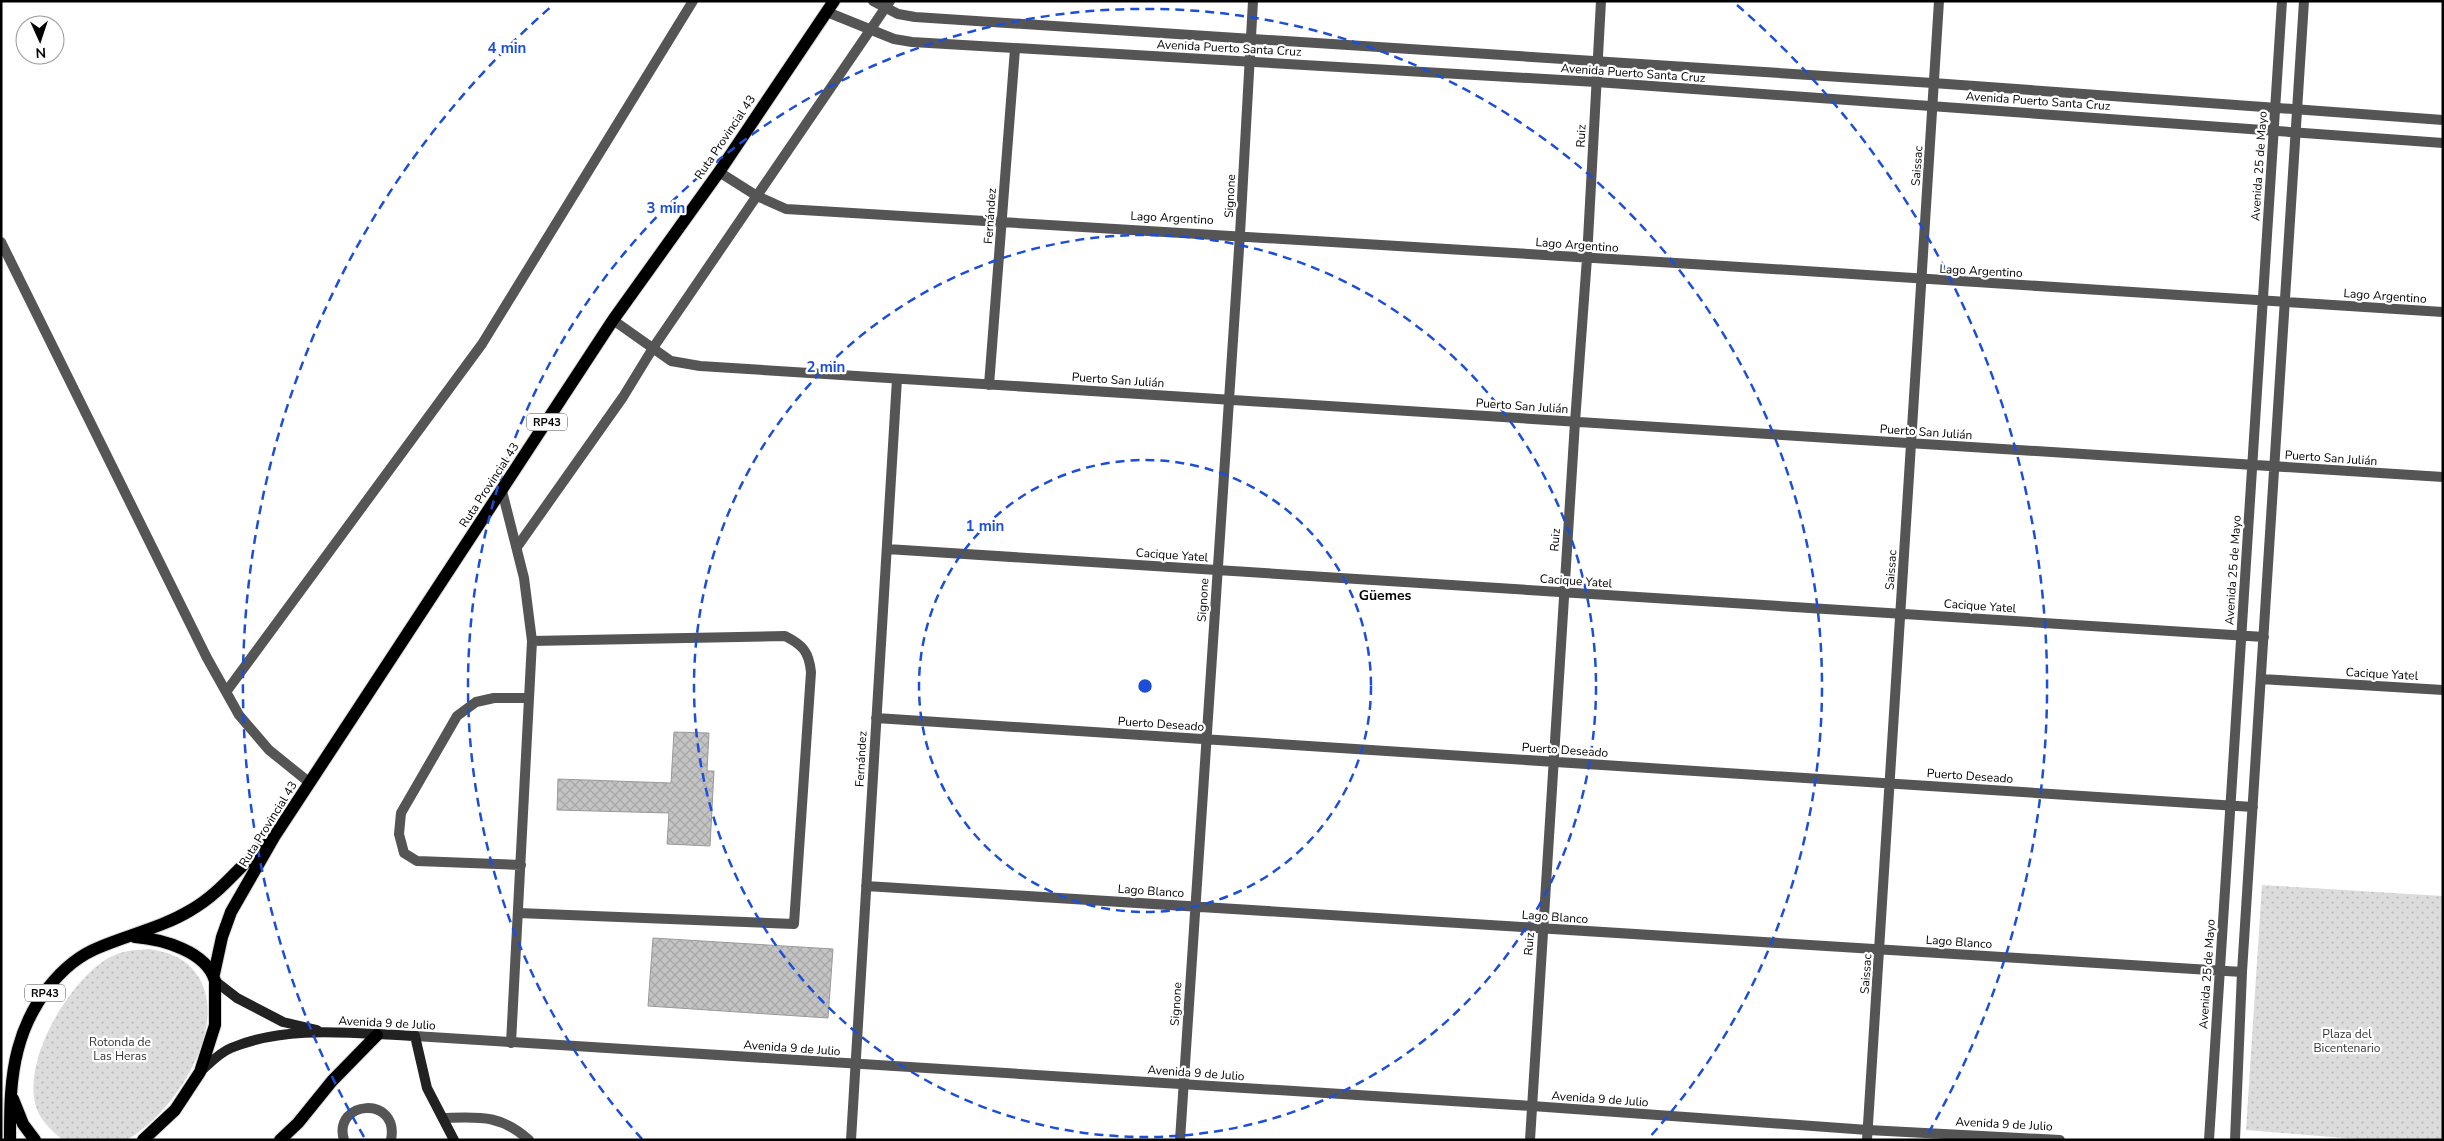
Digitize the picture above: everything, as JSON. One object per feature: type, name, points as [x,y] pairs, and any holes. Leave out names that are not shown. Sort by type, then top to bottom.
[{"type":"main road","name":"Ruta Provincial 43","points":[[215,978],[222,937],[231,912],[274,837],[613,320],[719,172],[831,7]]},
{"type":"main road","name":"RP43","points":[[10,1140],[10,1092],[18,1048],[29,1020],[49,986],[68,964],[100,947],[132,937],[173,920],[213,896],[274,837]]},
{"type":"main road","name":"RP43","points":[[132,937],[158,939],[180,947],[199,960],[215,978],[215,1025],[200,1072],[175,1110],[143,1140]]},
{"type":"main road","points":[[215,978],[237,998],[283,1022],[330,1032]]},
{"type":"main road","points":[[200,1072],[224,1052],[250,1042],[284,1035],[330,1032]]},
{"type":"main road","name":"Avenida 9 de Julio","points":[[330,1032],[415,1036]]},
{"type":"main road","points":[[280,1140],[298,1123],[332,1081],[377,1035]]},
{"type":"main road","points":[[415,1036],[427,1088],[454,1140]]},
{"type":"main road","points":[[10,1092],[23,1124],[35,1140]]},
{"type":"street","points":[[226,692],[482,344],[693,1]]},
{"type":"street","name":"Avenida Puerto Santa Cruz","points":[[874,1],[887,4],[898,14],[915,17],[1934,83],[2443,120]]},
{"type":"street","name":"Signone","points":[[1180,1140],[1240,234],[1253,1]]},
{"type":"street","name":"Ruiz","points":[[1530,1140],[1587,258],[1601,1]]},
{"type":"street","name":"Saissac","points":[[1868,1135],[1939,1]]},
{"type":"street","name":"Avenida 25 de Mayo","points":[[2209,1140],[2282,1]]},
{"type":"street","points":[[2234,1140],[2242,972],[2304,1]]},
{"type":"street","points":[[517,547],[623,397],[653,348],[887,4]]},
{"type":"street","name":"Avenida Puerto Santa Cruz","points":[[831,7],[870,29],[894,39],[912,42],[1596,82],[1933,105],[2443,144]]},
{"type":"street","name":"Fernández","points":[[989,385],[1015,49]]},
{"type":"street","name":"Lago Argentino","points":[[719,172],[757,196],[786,209],[1240,234],[1922,280],[2263,299],[2443,312]]},
{"type":"street","points":[[1,242],[207,658],[239,715],[270,750],[310,783]]},
{"type":"street","name":"Puerto San Julián","points":[[613,320],[671,361],[700,366],[2443,477]]},
{"type":"street","name":"Fernández","points":[[850,1140],[897,379]]},
{"type":"street","points":[[502,491],[517,547],[528,601],[532,641],[511,1043]]},
{"type":"street","name":"Cacique Yatel","points":[[887,549],[2264,637]]},
{"type":"street","points":[[518,913],[794,924],[811,672],[810,659],[800,644],[785,636],[532,641]]},
{"type":"street","name":"Cacique Yatel","points":[[2261,678],[2443,690]]},
{"type":"street","points":[[521,866],[417,861],[404,853],[399,834],[401,813],[457,716],[476,702],[494,698],[529,698]]},
{"type":"street","name":"Puerto Deseado","points":[[876,718],[2253,807]]},
{"type":"street","name":"Lago Blanco","points":[[866,886],[2242,972]]},
{"type":"street","name":"Avenida 9 de Julio","points":[[415,1036],[1532,1106],[1868,1135],[2060,1140]]},
{"type":"street","points":[[344,1140],[343,1128],[346,1120],[351,1113],[366,1107],[382,1112],[388,1118],[391,1126],[391,1140]]},
{"type":"street","points":[[443,1118],[476,1117],[498,1119],[516,1128],[529,1140]]},
{"type":"green space","name":"Plaza del Bicentenario","points":[[2262,885],[2443,896],[2443,1140],[2369,1140],[2246,1130]]},
{"type":"green space","name":"Rotonda de Las Heras","points":[[149,949],[168,953],[181,959],[201,982],[207,1006],[205,1032],[196,1058],[182,1084],[165,1108],[146,1127],[126,1140],[63,1140],[49,1128],[38,1112],[34,1093],[35,1072],[40,1050],[62,1007],[90,972],[110,957],[121,953]]},
{"type":"building","points":[[674,732],[709,733],[707,771],[714,771],[710,846],[667,844],[669,813],[557,810],[558,779],[671,783]]},
{"type":"building","points":[[653,938],[833,949],[828,1018],[648,1006]]},
{"type":"district","name":"Güemes","points":[[1385,595]]}]
